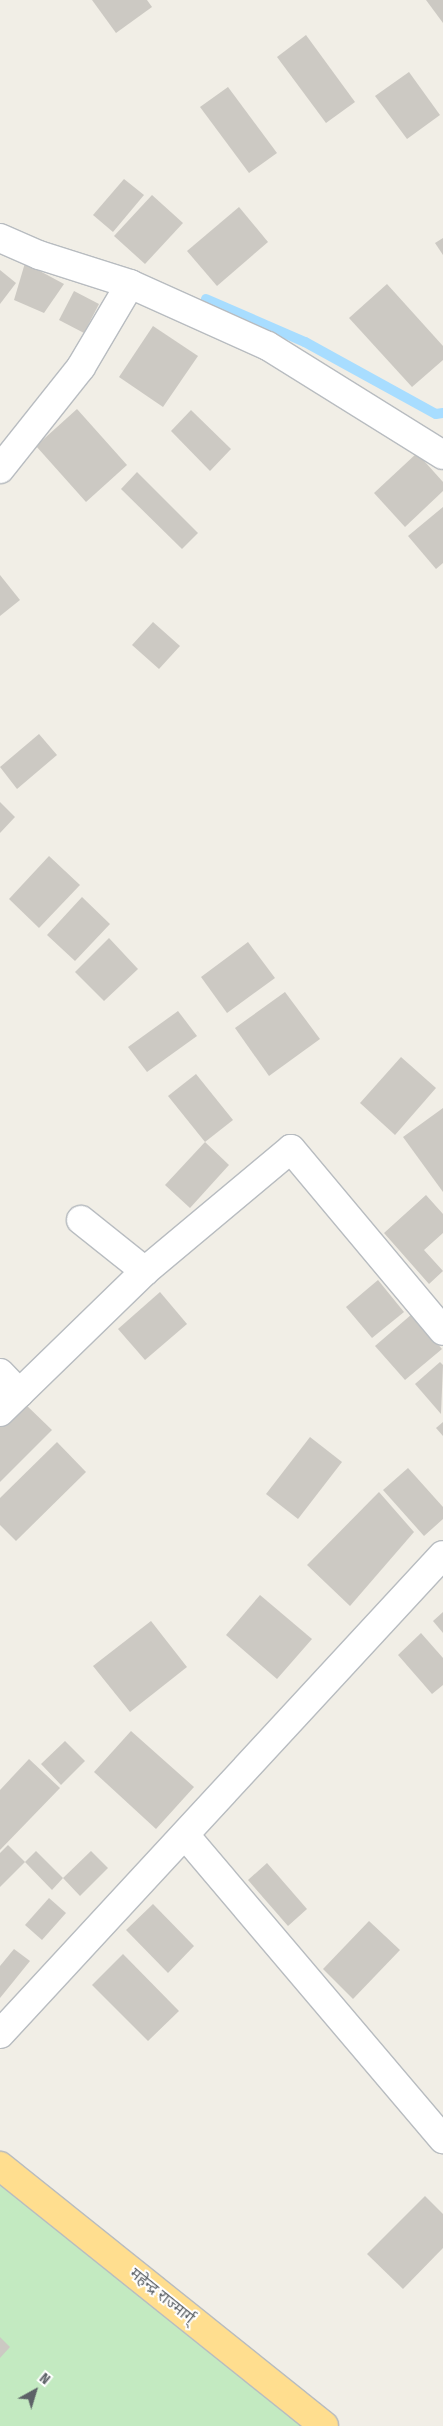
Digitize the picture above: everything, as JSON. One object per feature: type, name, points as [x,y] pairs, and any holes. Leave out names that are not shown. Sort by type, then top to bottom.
[{"type":"highway","name":"महेन्द्र राज्मार्ग्","points":[[0,2166],[324,2426]]},
{"type":"street","points":[[0,238],[39,255],[130,284],[268,346],[443,454]]},
{"type":"street","points":[[0,469],[81,367],[130,284]]},
{"type":"street","points":[[0,1373],[10,1402],[145,1271],[292,1149],[443,1331]]},
{"type":"street","points":[[81,1220],[145,1271]]},
{"type":"street","points":[[0,2034],[442,1558]]},
{"type":"street","points":[[185,1835],[443,2139]]},
{"type":"green space","points":[[0,2166],[306,2426],[0,2426]]},
{"type":"building","points":[[92,0],[147,0],[152,7],[116,33]]},
{"type":"building","points":[[426,0],[443,0],[443,23]]},
{"type":"building","points":[[306,35],[355,102],[326,123],[277,57]]},
{"type":"building","points":[[409,72],[440,115],[407,139],[375,96]]},
{"type":"building","points":[[228,87],[277,153],[249,173],[200,107]]},
{"type":"building","points":[[124,179],[144,195],[113,232],[93,215]]},
{"type":"building","points":[[152,195],[183,223],[145,264],[114,236]]},
{"type":"building","points":[[239,207],[268,242],[217,286],[187,251]]},
{"type":"building","points":[[443,238],[443,255],[435,243]]},
{"type":"building","points":[[25,263],[64,284],[44,313],[14,300]]},
{"type":"building","points":[[0,270],[16,283],[0,304]]},
{"type":"building","points":[[387,284],[443,346],[443,360],[412,387],[349,318]]},
{"type":"building","points":[[74,291],[99,304],[84,333],[59,320]]},
{"type":"building","points":[[153,326],[198,356],[163,407],[119,377]]},
{"type":"building","points":[[77,409],[127,465],[86,502],[36,446]]},
{"type":"building","points":[[191,410],[231,449],[210,471],[171,431]]},
{"type":"building","points":[[417,453],[443,482],[443,491],[405,527],[374,493]]},
{"type":"building","points":[[137,472],[198,533],[182,549],[121,489]]},
{"type":"building","points":[[443,507],[443,563],[436,569],[408,536]]},
{"type":"building","points":[[0,575],[20,600],[0,616]]},
{"type":"building","points":[[153,622],[180,646],[159,669],[132,645]]},
{"type":"building","points":[[39,734],[57,755],[17,789],[0,767]]},
{"type":"building","points":[[0,802],[15,817],[0,833]]},
{"type":"building","points":[[49,856],[80,885],[39,928],[9,899]]},
{"type":"building","points":[[82,897],[110,924],[75,961],[47,935]]},
{"type":"building","points":[[109,938],[138,969],[104,1001],[75,972]]},
{"type":"building","points":[[248,942],[275,978],[227,1013],[201,977]]},
{"type":"building","points":[[285,992],[320,1039],[269,1076],[235,1028]]},
{"type":"building","points":[[178,1011],[197,1036],[147,1072],[128,1047]]},
{"type":"building","points":[[401,1057],[436,1088],[395,1135],[360,1103]]},
{"type":"building","points":[[196,1074],[233,1120],[205,1142],[168,1096]]},
{"type":"building","points":[[443,1108],[443,1192],[403,1137]]},
{"type":"building","points":[[205,1142],[229,1165],[190,1208],[165,1185]]},
{"type":"building","points":[[426,1195],[443,1214],[443,1233],[424,1250],[443,1271],[429,1284],[384,1233]]},
{"type":"building","points":[[378,1280],[404,1312],[372,1338],[346,1307]]},
{"type":"building","points":[[160,1292],[187,1324],[145,1360],[118,1329]]},
{"type":"building","points":[[412,1314],[442,1349],[405,1380],[375,1346]]},
{"type":"building","points":[[440,1362],[443,1365],[441,1414],[415,1384]]},
{"type":"building","points":[[23,1402],[52,1430],[0,1482],[0,1425]]},
{"type":"building","points":[[443,1422],[443,1436],[436,1428]]},
{"type":"building","points":[[310,1437],[342,1462],[298,1519],[266,1494]]},
{"type":"building","points":[[57,1442],[86,1472],[16,1541],[0,1525],[0,1498]]},
{"type":"building","points":[[408,1468],[443,1507],[443,1519],[424,1536],[383,1490]]},
{"type":"building","points":[[379,1492],[414,1532],[350,1606],[307,1565]]},
{"type":"building","points":[[260,1595],[312,1639],[277,1679],[226,1635]]},
{"type":"building","points":[[443,1612],[443,1633],[433,1621]]},
{"type":"building","points":[[151,1621],[187,1667],[130,1712],[93,1666]]},
{"type":"building","points":[[421,1633],[443,1658],[443,1685],[432,1694],[398,1655]]},
{"type":"building","points":[[131,1731],[194,1787],[156,1829],[94,1772]]},
{"type":"building","points":[[65,1741],[85,1761],[61,1785],[41,1764]]},
{"type":"building","points":[[29,1759],[60,1788],[0,1850],[0,1790]]},
{"type":"building","points":[[8,1845],[25,1862],[0,1887],[0,1853]]},
{"type":"building","points":[[36,1851],[63,1878],[52,1890],[25,1862]]},
{"type":"building","points":[[91,1851],[108,1868],[80,1896],[63,1878]]},
{"type":"building","points":[[267,1863],[307,1909],[288,1926],[248,1880]]},
{"type":"building","points":[[49,1898],[66,1913],[42,1940],[25,1925]]},
{"type":"building","points":[[153,1904],[194,1946],[168,1973],[126,1930]]},
{"type":"building","points":[[369,1921],[400,1950],[353,1999],[323,1969]]},
{"type":"building","points":[[14,1949],[30,1961],[0,1998],[0,1966]]},
{"type":"building","points":[[123,1954],[179,2011],[148,2041],[92,1985]]},
{"type":"building","points":[[425,2196],[443,2214],[443,2248],[403,2289],[367,2254]]},
{"type":"building","points":[[0,2337],[10,2347],[0,2358]]},
{"type":"waterway","points":[[206,299],[305,342],[436,414],[443,413]]}]
